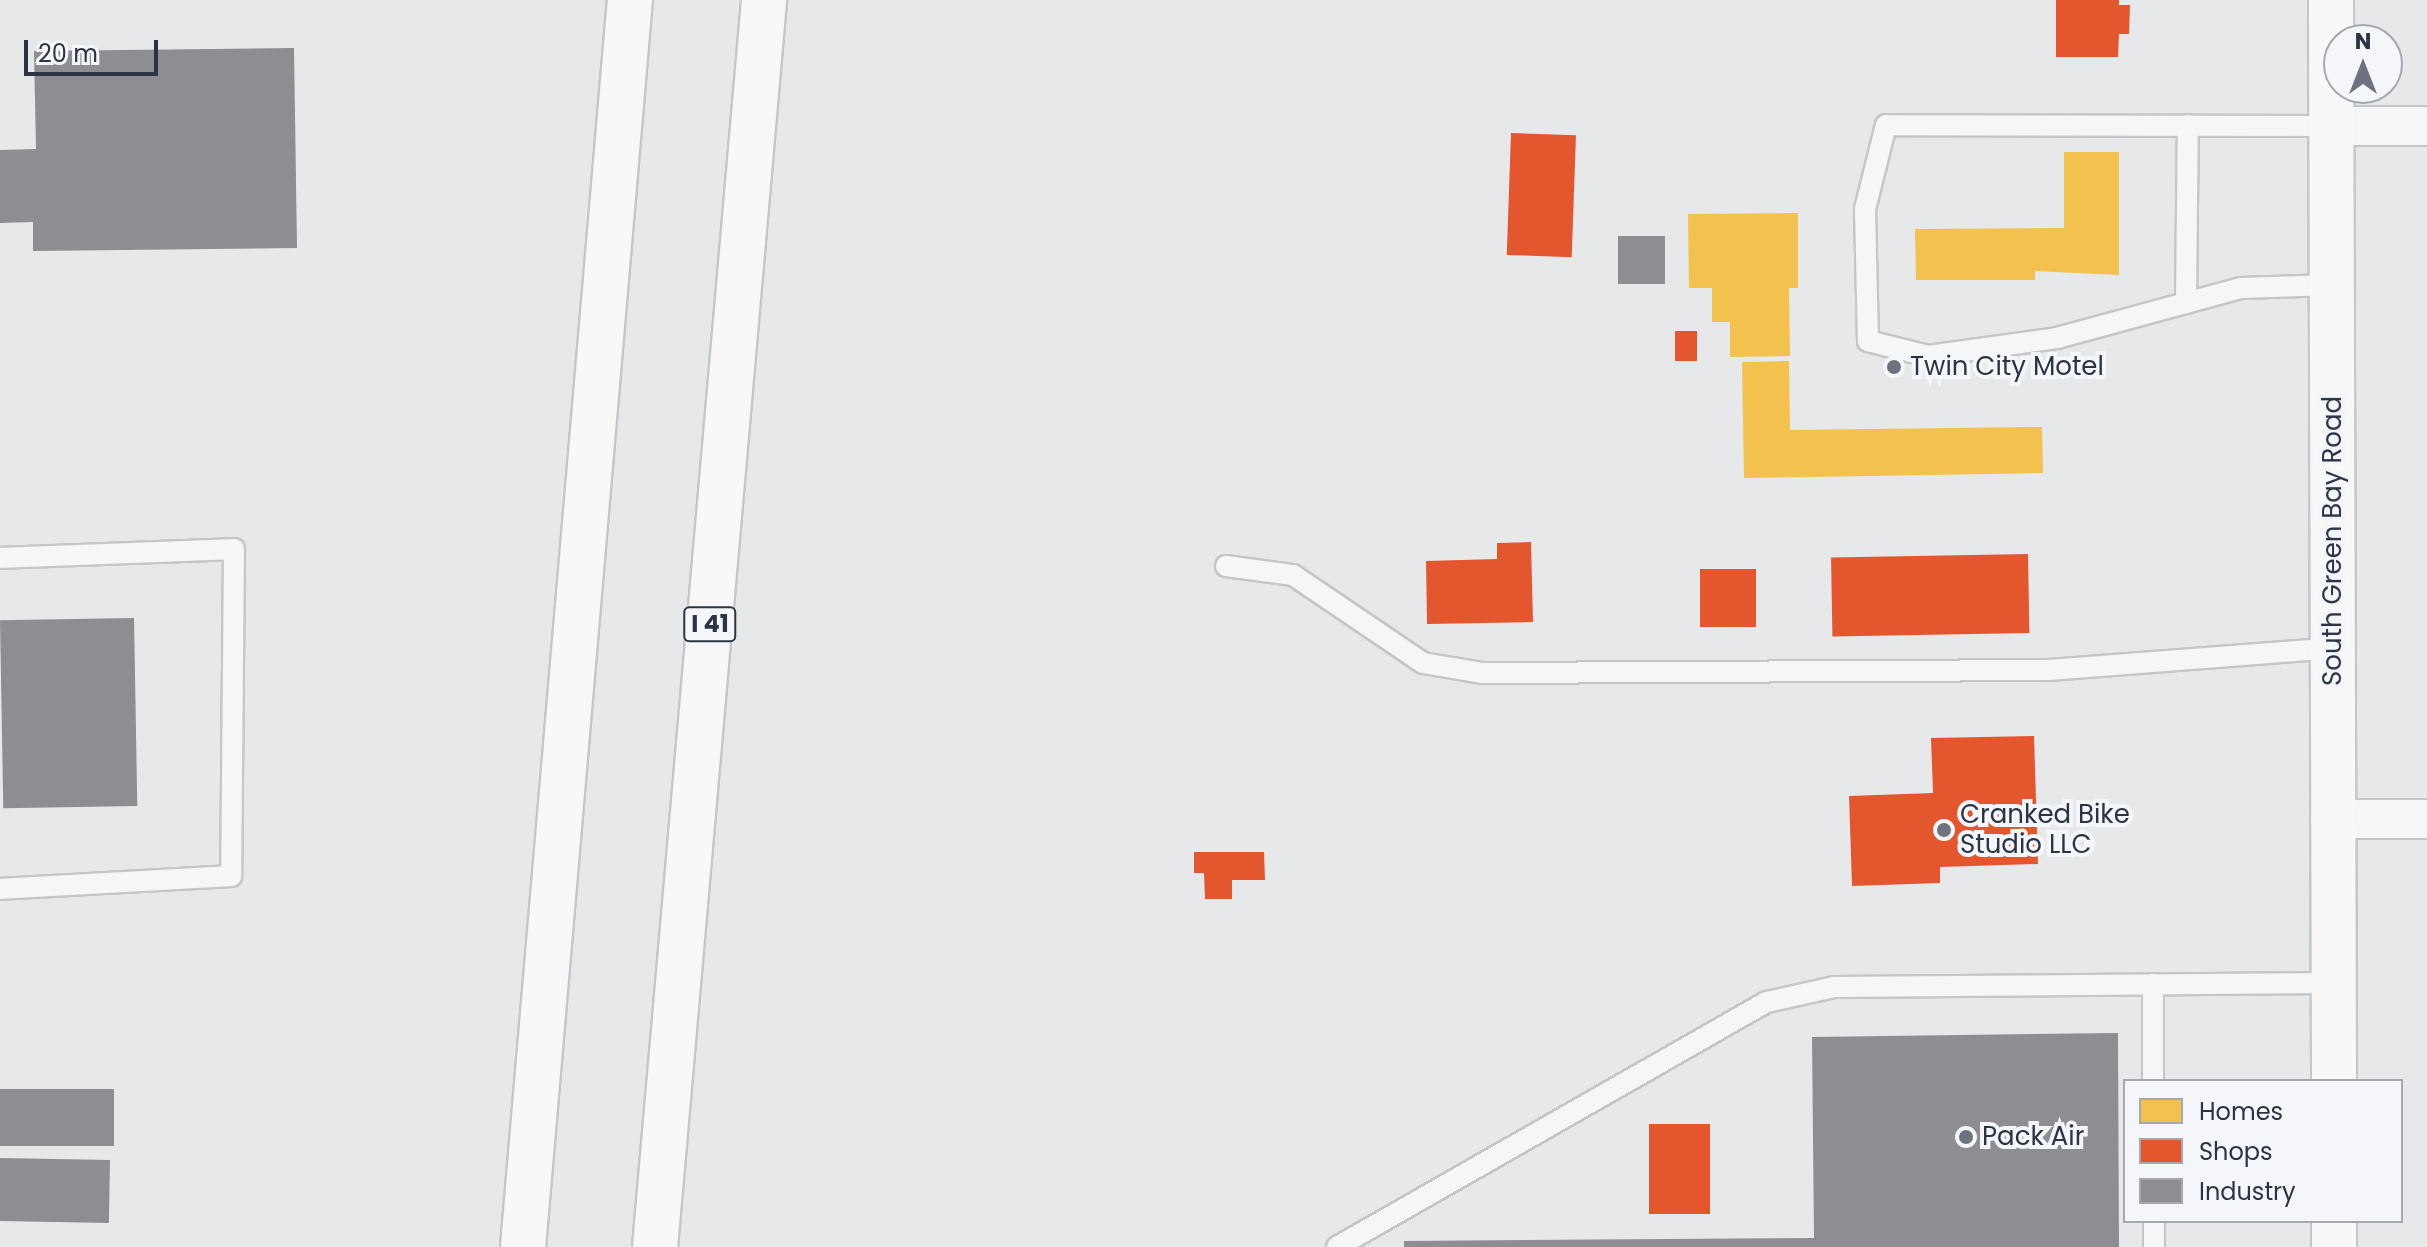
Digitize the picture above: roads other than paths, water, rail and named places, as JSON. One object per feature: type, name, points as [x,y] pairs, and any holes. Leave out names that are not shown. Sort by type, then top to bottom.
[{"type":"main road","points":[[523,1247],[630,0]]},
{"type":"main road","name":"I 41","points":[[655,1247],[764,0]]},
{"type":"main road","name":"South Green Bay Road","points":[[2331,0],[2333,648],[2330,819],[2334,1079]]},
{"type":"main road","points":[[2334,1223],[2334,1247]]},
{"type":"street","points":[[2330,126],[2427,126]]},
{"type":"street","points":[[2330,819],[2427,819]]},
{"type":"lane","points":[[2330,126],[1886,125],[1865,209],[1868,341],[1928,356],[2057,338],[2241,288],[2332,285]]},
{"type":"lane","points":[[2186,303],[2188,125]]},
{"type":"lane","points":[[0,558],[234,549],[231,876],[0,889]]},
{"type":"lane","points":[[1226,566],[1293,575],[1423,663],[1483,673],[2049,670],[2333,648]]},
{"type":"lane","points":[[1337,1247],[1767,1002],[1834,987],[2334,983]]},
{"type":"lane","points":[[2153,984],[2153,1079]]},
{"type":"lane","points":[[2154,1223],[2154,1247]]},
{"type":"place","name":"Twin City Motel","points":[[1894,367]]},
{"type":"place","name":"Cranked Bike Studio LLC","points":[[1944,830]]},
{"type":"place","name":"Pack Air","points":[[1966,1137]]}]
